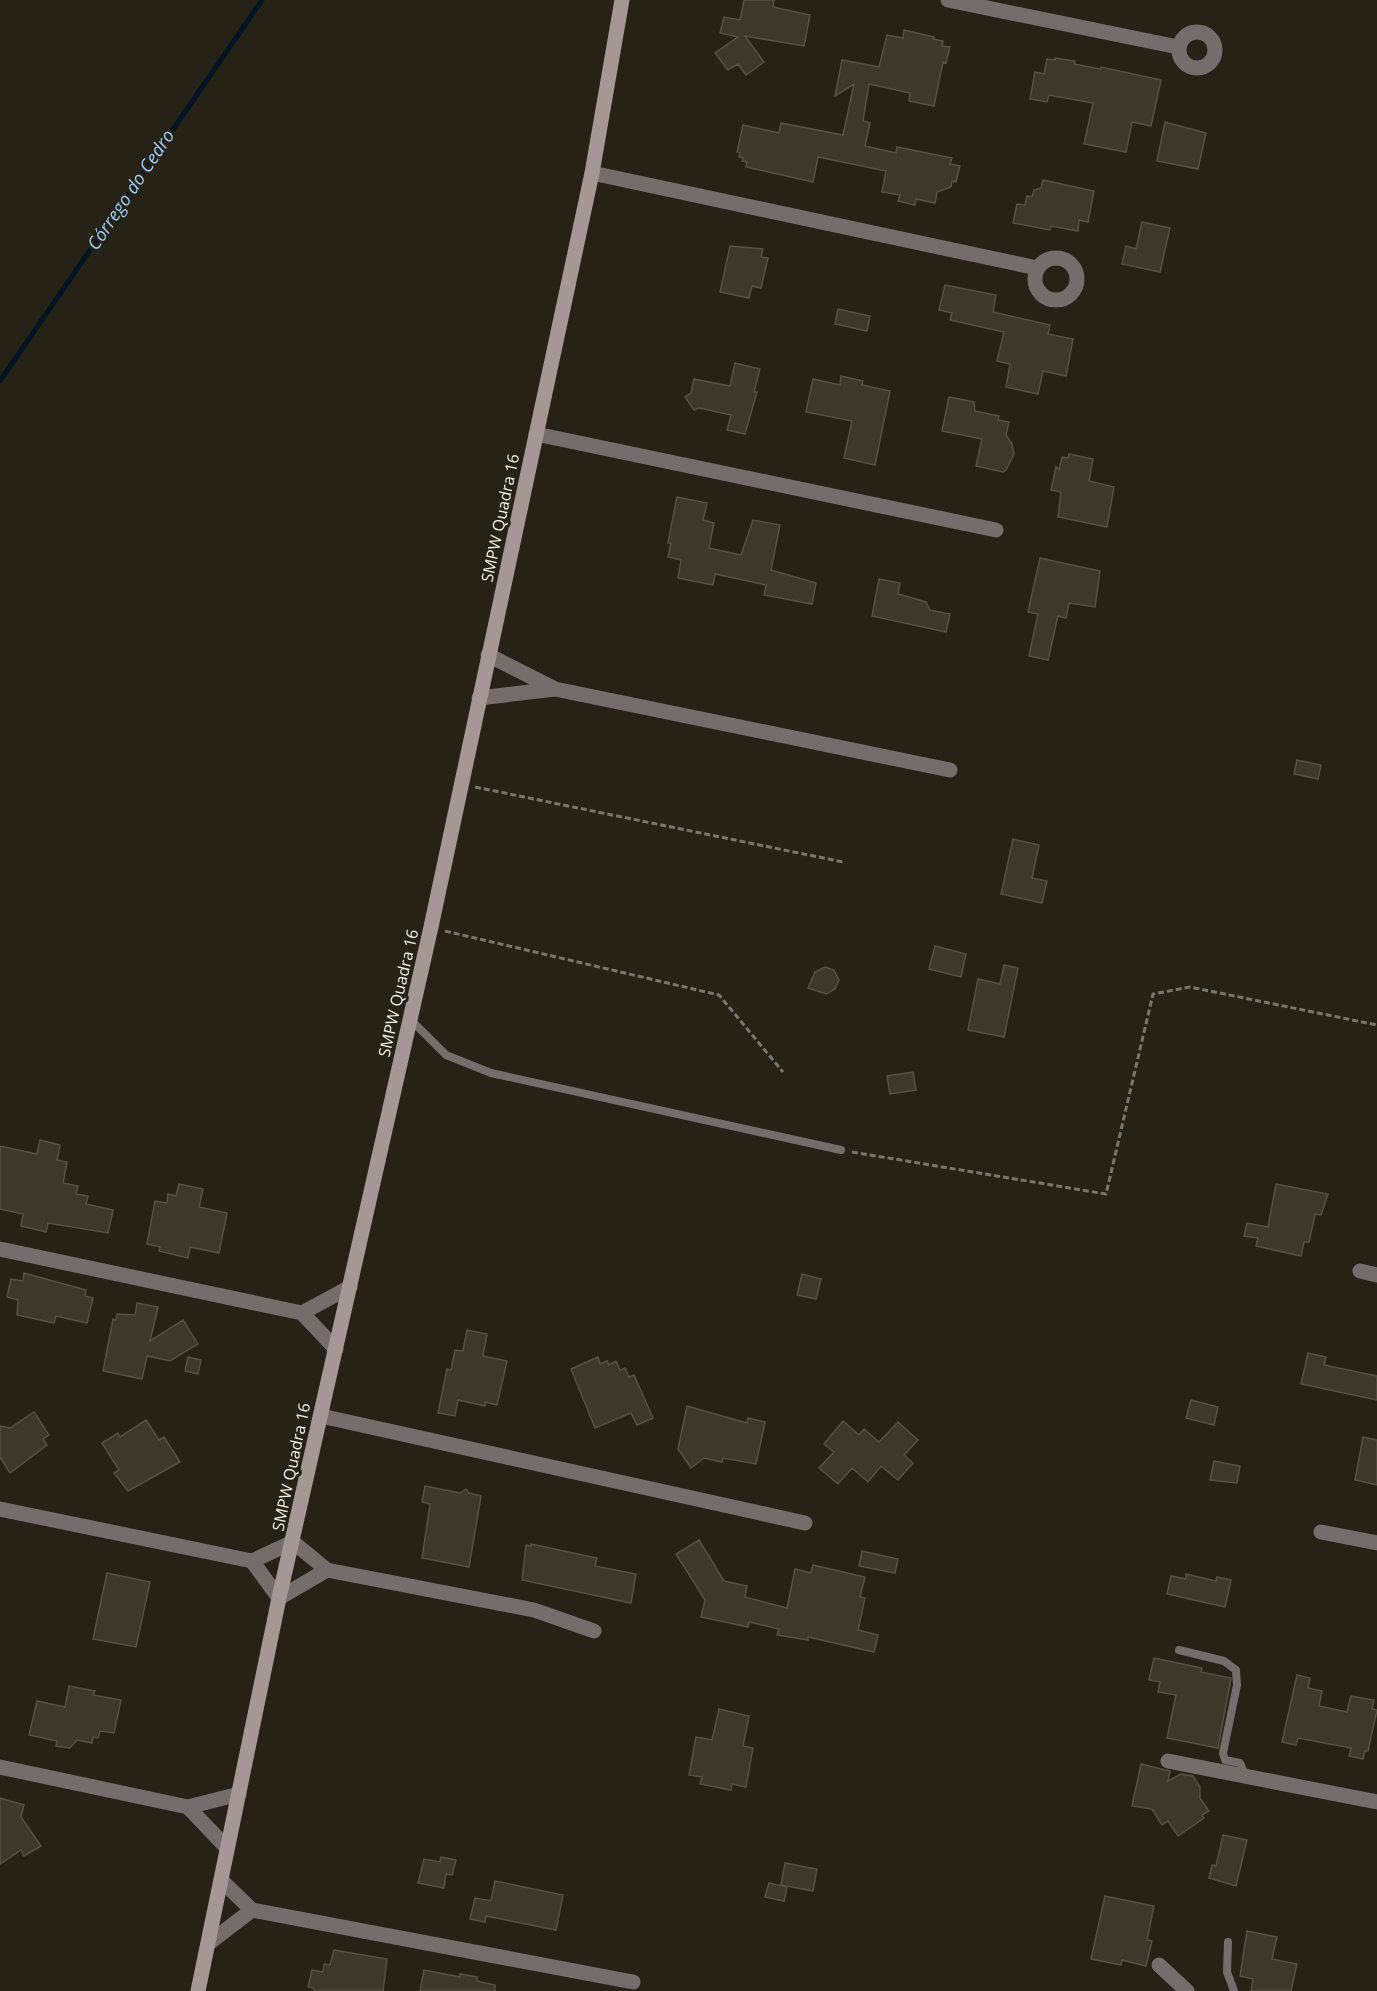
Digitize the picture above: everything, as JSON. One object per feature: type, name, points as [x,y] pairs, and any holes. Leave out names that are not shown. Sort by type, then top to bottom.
[{"type":"street","name":"SMPW Quadra 16","points":[[198,1991],[279,1598],[462,784],[592,172],[622,0]]},
{"type":"street","points":[[948,0],[1178,47]]},
{"type":"street","points":[[592,172],[1037,268]]},
{"type":"street","points":[[536,435],[996,530]]},
{"type":"street","points":[[488,655],[555,689],[950,770]]},
{"type":"street","points":[[479,698],[555,689]]},
{"type":"street","points":[[0,1250],[303,1312],[336,1349]]},
{"type":"street","points":[[1360,1271],[1377,1275]]},
{"type":"street","points":[[303,1312],[350,1287]]},
{"type":"street","points":[[321,1416],[805,1523]]},
{"type":"street","points":[[0,1509],[252,1561],[293,1542],[327,1570],[534,1610],[594,1631]]},
{"type":"street","points":[[1321,1532],[1377,1543]]},
{"type":"street","points":[[252,1561],[279,1598],[327,1570]]},
{"type":"street","points":[[1168,1761],[1377,1802]]},
{"type":"street","points":[[0,1767],[188,1807],[239,1794]]},
{"type":"street","points":[[188,1807],[227,1848]]},
{"type":"street","points":[[221,1880],[252,1910],[623,1984]]},
{"type":"street","points":[[209,1943],[252,1910]]},
{"type":"street","points":[[1159,1965],[1187,1991]]},
{"type":"lane","points":[[410,1019],[446,1055],[491,1073],[841,1150]]},
{"type":"lane","points":[[1179,1650],[1224,1661],[1236,1670],[1237,1685],[1223,1753],[1225,1760],[1240,1763],[1245,1775]]},
{"type":"lane","points":[[1228,1942],[1227,1972],[1234,1991]]},
{"type":"path","points":[[462,784],[843,862]]},
{"type":"path","points":[[431,927],[719,995],[783,1072]]},
{"type":"path","points":[[841,1150],[1106,1194],[1153,994],[1190,987],[1377,1025]]},
{"type":"building","points":[[744,0],[774,0],[773,7],[810,15],[804,46],[745,36],[764,62],[746,75],[738,64],[728,70],[715,53],[738,37],[720,33],[724,17],[740,20]]},
{"type":"building","points":[[904,30],[934,37],[933,39],[943,41],[942,46],[950,47],[946,63],[943,62],[934,106],[909,101],[910,93],[869,84],[863,121],[870,123],[865,146],[896,153],[897,147],[952,158],[950,164],[960,166],[956,182],[952,181],[951,187],[937,192],[935,203],[916,199],[915,205],[898,201],[900,195],[882,192],[886,171],[818,157],[813,182],[746,167],[747,162],[742,161],[743,158],[739,157],[740,153],[737,152],[743,125],[779,133],[781,123],[843,135],[854,84],[835,96],[842,60],[879,67],[887,35],[903,38]]},
{"type":"building","points":[[1055,58],[1075,61],[1074,64],[1100,69],[1101,67],[1161,80],[1151,126],[1132,122],[1126,152],[1084,144],[1093,103],[1049,95],[1047,102],[1030,99],[1035,72],[1044,74],[1047,59],[1055,60]]},
{"type":"building","points":[[1165,122],[1206,133],[1198,169],[1157,161]]},
{"type":"building","points":[[1043,180],[1094,191],[1088,222],[1079,220],[1078,231],[1051,226],[1050,230],[1013,223],[1017,204],[1025,205],[1027,196],[1032,197],[1034,190],[1041,188]]},
{"type":"building","points":[[1142,222],[1170,228],[1160,272],[1122,264],[1126,246],[1136,249]]},
{"type":"building","points":[[730,246],[763,249],[761,257],[768,258],[761,288],[752,286],[749,298],[720,292]]},
{"type":"building","points":[[945,285],[996,295],[993,312],[1050,325],[1048,334],[1073,339],[1066,376],[1043,371],[1038,394],[1006,387],[1010,364],[997,361],[1004,332],[950,320],[952,313],[939,310]]},
{"type":"building","points":[[838,309],[870,316],[867,331],[835,324]]},
{"type":"building","points":[[735,363],[760,369],[754,392],[757,392],[745,434],[727,430],[731,415],[699,408],[694,410],[685,397],[691,393],[694,379],[730,386]]},
{"type":"building","points":[[841,376],[863,381],[862,385],[890,391],[875,465],[844,458],[852,421],[806,412],[813,379],[840,385]]},
{"type":"building","points":[[949,397],[974,402],[975,411],[999,416],[998,420],[1009,422],[1006,435],[1012,444],[1014,454],[1006,470],[1003,472],[976,466],[982,439],[942,431]]},
{"type":"building","points":[[1069,454],[1093,459],[1089,481],[1114,487],[1107,527],[1058,517],[1061,492],[1051,490],[1056,467],[1059,470],[1062,457],[1068,458]]},
{"type":"building","points":[[677,497],[707,503],[703,520],[714,523],[709,548],[741,555],[753,520],[780,525],[771,570],[816,583],[812,604],[764,595],[766,585],[715,574],[713,585],[678,578],[681,560],[668,557],[671,543],[668,543]]},
{"type":"building","points":[[1040,558],[1100,571],[1095,607],[1069,603],[1066,618],[1058,616],[1048,660],[1029,656],[1038,614],[1028,612]]},
{"type":"building","points":[[879,579],[900,583],[898,594],[926,602],[930,610],[950,614],[946,632],[872,616]]},
{"type":"building","points":[[1297,760],[1321,765],[1318,779],[1294,774]]},
{"type":"building","points":[[1013,839],[1039,845],[1032,878],[1047,881],[1042,903],[1001,894]]},
{"type":"building","points":[[935,946],[966,954],[961,977],[929,969]]},
{"type":"building","points":[[1004,965],[1018,968],[1004,1037],[968,1030],[978,979],[1000,984]]},
{"type":"building","points":[[825,967],[834,970],[839,980],[835,989],[826,994],[808,988],[815,972]]},
{"type":"building","points":[[913,1072],[916,1090],[890,1094],[887,1076]]},
{"type":"building","points":[[40,1140],[60,1145],[57,1160],[67,1162],[63,1183],[78,1186],[76,1194],[88,1196],[86,1204],[113,1210],[108,1233],[48,1223],[46,1232],[21,1226],[23,1214],[0,1209],[0,1146],[37,1154]]},
{"type":"building","points":[[179,1184],[203,1189],[199,1207],[227,1213],[219,1253],[190,1247],[188,1258],[159,1251],[160,1247],[147,1244],[155,1201],[167,1203],[168,1194],[176,1196]]},
{"type":"building","points":[[1276,1184],[1328,1194],[1321,1215],[1315,1214],[1309,1242],[1304,1242],[1301,1256],[1256,1246],[1258,1238],[1244,1236],[1247,1223],[1268,1227]]},
{"type":"building","points":[[24,1273],[86,1290],[85,1296],[93,1298],[87,1323],[56,1316],[54,1323],[17,1315],[18,1300],[7,1297],[11,1279],[23,1281]]},
{"type":"building","points":[[802,1274],[821,1279],[816,1299],[797,1295]]},
{"type":"building","points":[[137,1303],[158,1307],[150,1341],[183,1320],[198,1344],[170,1361],[147,1356],[142,1379],[103,1371],[113,1319],[116,1320],[117,1314],[135,1315]]},
{"type":"building","points":[[467,1330],[487,1334],[483,1356],[507,1361],[497,1405],[485,1402],[485,1406],[458,1400],[455,1416],[438,1413],[447,1369],[451,1370],[455,1350],[463,1351]]},
{"type":"building","points":[[1308,1353],[1326,1357],[1324,1365],[1377,1376],[1377,1400],[1301,1384]]},
{"type":"building","points":[[188,1357],[201,1360],[198,1374],[185,1371]]},
{"type":"building","points":[[598,1357],[600,1364],[607,1361],[609,1365],[616,1361],[620,1370],[625,1368],[629,1377],[634,1375],[653,1418],[637,1425],[631,1413],[595,1428],[571,1369]]},
{"type":"building","points":[[1191,1400],[1218,1407],[1214,1425],[1186,1418]]},
{"type":"building","points":[[687,1406],[747,1423],[748,1418],[765,1422],[756,1464],[723,1458],[722,1462],[704,1458],[691,1468],[678,1449]]},
{"type":"building","points":[[34,1412],[49,1435],[43,1439],[47,1445],[10,1473],[0,1457],[0,1426],[10,1428]]},
{"type":"building","points":[[146,1420],[159,1440],[164,1437],[180,1462],[128,1491],[114,1473],[119,1470],[102,1443],[118,1433],[120,1437]]},
{"type":"building","points":[[843,1421],[859,1435],[864,1429],[879,1442],[898,1422],[918,1440],[904,1455],[913,1463],[898,1480],[881,1466],[868,1482],[852,1468],[838,1484],[819,1468],[834,1452],[824,1444]]},
{"type":"building","points":[[1363,1437],[1377,1440],[1377,1485],[1355,1480]]},
{"type":"building","points":[[1214,1461],[1240,1466],[1237,1483],[1210,1480]]},
{"type":"building","points":[[425,1486],[460,1493],[466,1489],[469,1493],[481,1496],[469,1567],[422,1558],[430,1504],[422,1502]]},
{"type":"building","points":[[699,1540],[724,1581],[747,1586],[745,1597],[787,1608],[795,1569],[811,1573],[813,1565],[865,1577],[860,1597],[865,1598],[858,1630],[878,1635],[874,1652],[808,1637],[808,1640],[777,1635],[779,1629],[749,1622],[748,1627],[701,1617],[705,1600],[676,1554]]},
{"type":"building","points":[[531,1544],[597,1558],[595,1566],[636,1574],[631,1603],[522,1580],[526,1545],[531,1546]]},
{"type":"building","points":[[862,1551],[898,1559],[895,1573],[859,1566]]},
{"type":"building","points":[[107,1573],[150,1582],[136,1647],[93,1639]]},
{"type":"building","points":[[1186,1574],[1216,1581],[1217,1577],[1231,1580],[1225,1607],[1167,1594],[1171,1576],[1186,1579]]},
{"type":"building","points":[[1154,1658],[1202,1668],[1201,1672],[1231,1678],[1218,1748],[1167,1738],[1176,1695],[1158,1692],[1160,1682],[1149,1680]]},
{"type":"building","points":[[1297,1675],[1310,1678],[1308,1688],[1322,1691],[1319,1706],[1347,1712],[1351,1696],[1374,1700],[1372,1709],[1377,1710],[1368,1751],[1365,1751],[1363,1759],[1349,1756],[1351,1748],[1298,1738],[1296,1745],[1282,1742]]},
{"type":"building","points":[[69,1686],[95,1691],[93,1695],[121,1700],[114,1733],[100,1731],[98,1738],[93,1737],[92,1743],[77,1740],[70,1748],[56,1746],[57,1741],[29,1735],[37,1701],[65,1707]]},
{"type":"building","points":[[719,1709],[749,1716],[743,1746],[753,1748],[746,1787],[732,1784],[731,1790],[700,1784],[702,1777],[689,1775],[696,1737],[712,1740]]},
{"type":"building","points":[[1141,1764],[1170,1771],[1168,1781],[1181,1774],[1193,1776],[1200,1787],[1200,1798],[1209,1811],[1202,1815],[1204,1818],[1178,1836],[1168,1821],[1162,1825],[1152,1809],[1132,1806]]},
{"type":"building","points":[[0,1798],[24,1805],[21,1817],[41,1846],[24,1856],[21,1850],[0,1864]]},
{"type":"building","points":[[1223,1835],[1247,1840],[1236,1886],[1209,1878],[1212,1865],[1216,1866]]},
{"type":"building","points":[[441,1857],[456,1860],[452,1875],[446,1874],[444,1888],[418,1883],[424,1859],[440,1862]]},
{"type":"building","points":[[785,1863],[817,1869],[813,1891],[781,1885]]},
{"type":"building","points":[[495,1881],[563,1895],[556,1930],[486,1916],[485,1922],[470,1919],[475,1898],[491,1901]]},
{"type":"building","points":[[769,1883],[787,1887],[784,1901],[765,1897]]},
{"type":"building","points":[[1105,1896],[1154,1906],[1147,1940],[1152,1941],[1146,1966],[1122,1960],[1121,1965],[1091,1959]]},
{"type":"building","points":[[1247,1931],[1277,1937],[1272,1959],[1297,1964],[1291,1991],[1251,1991],[1253,1979],[1240,1976]]},
{"type":"building","points":[[334,1950],[387,1959],[383,1991],[314,1991],[314,1988],[308,1987],[312,1970],[323,1972],[324,1964],[330,1965]]},
{"type":"building","points":[[424,1970],[460,1977],[460,1974],[477,1977],[477,1981],[495,1985],[495,1991],[420,1991]]},
{"type":"waterway","name":"Córrego do Cedro","points":[[0,381],[262,0]]}]
